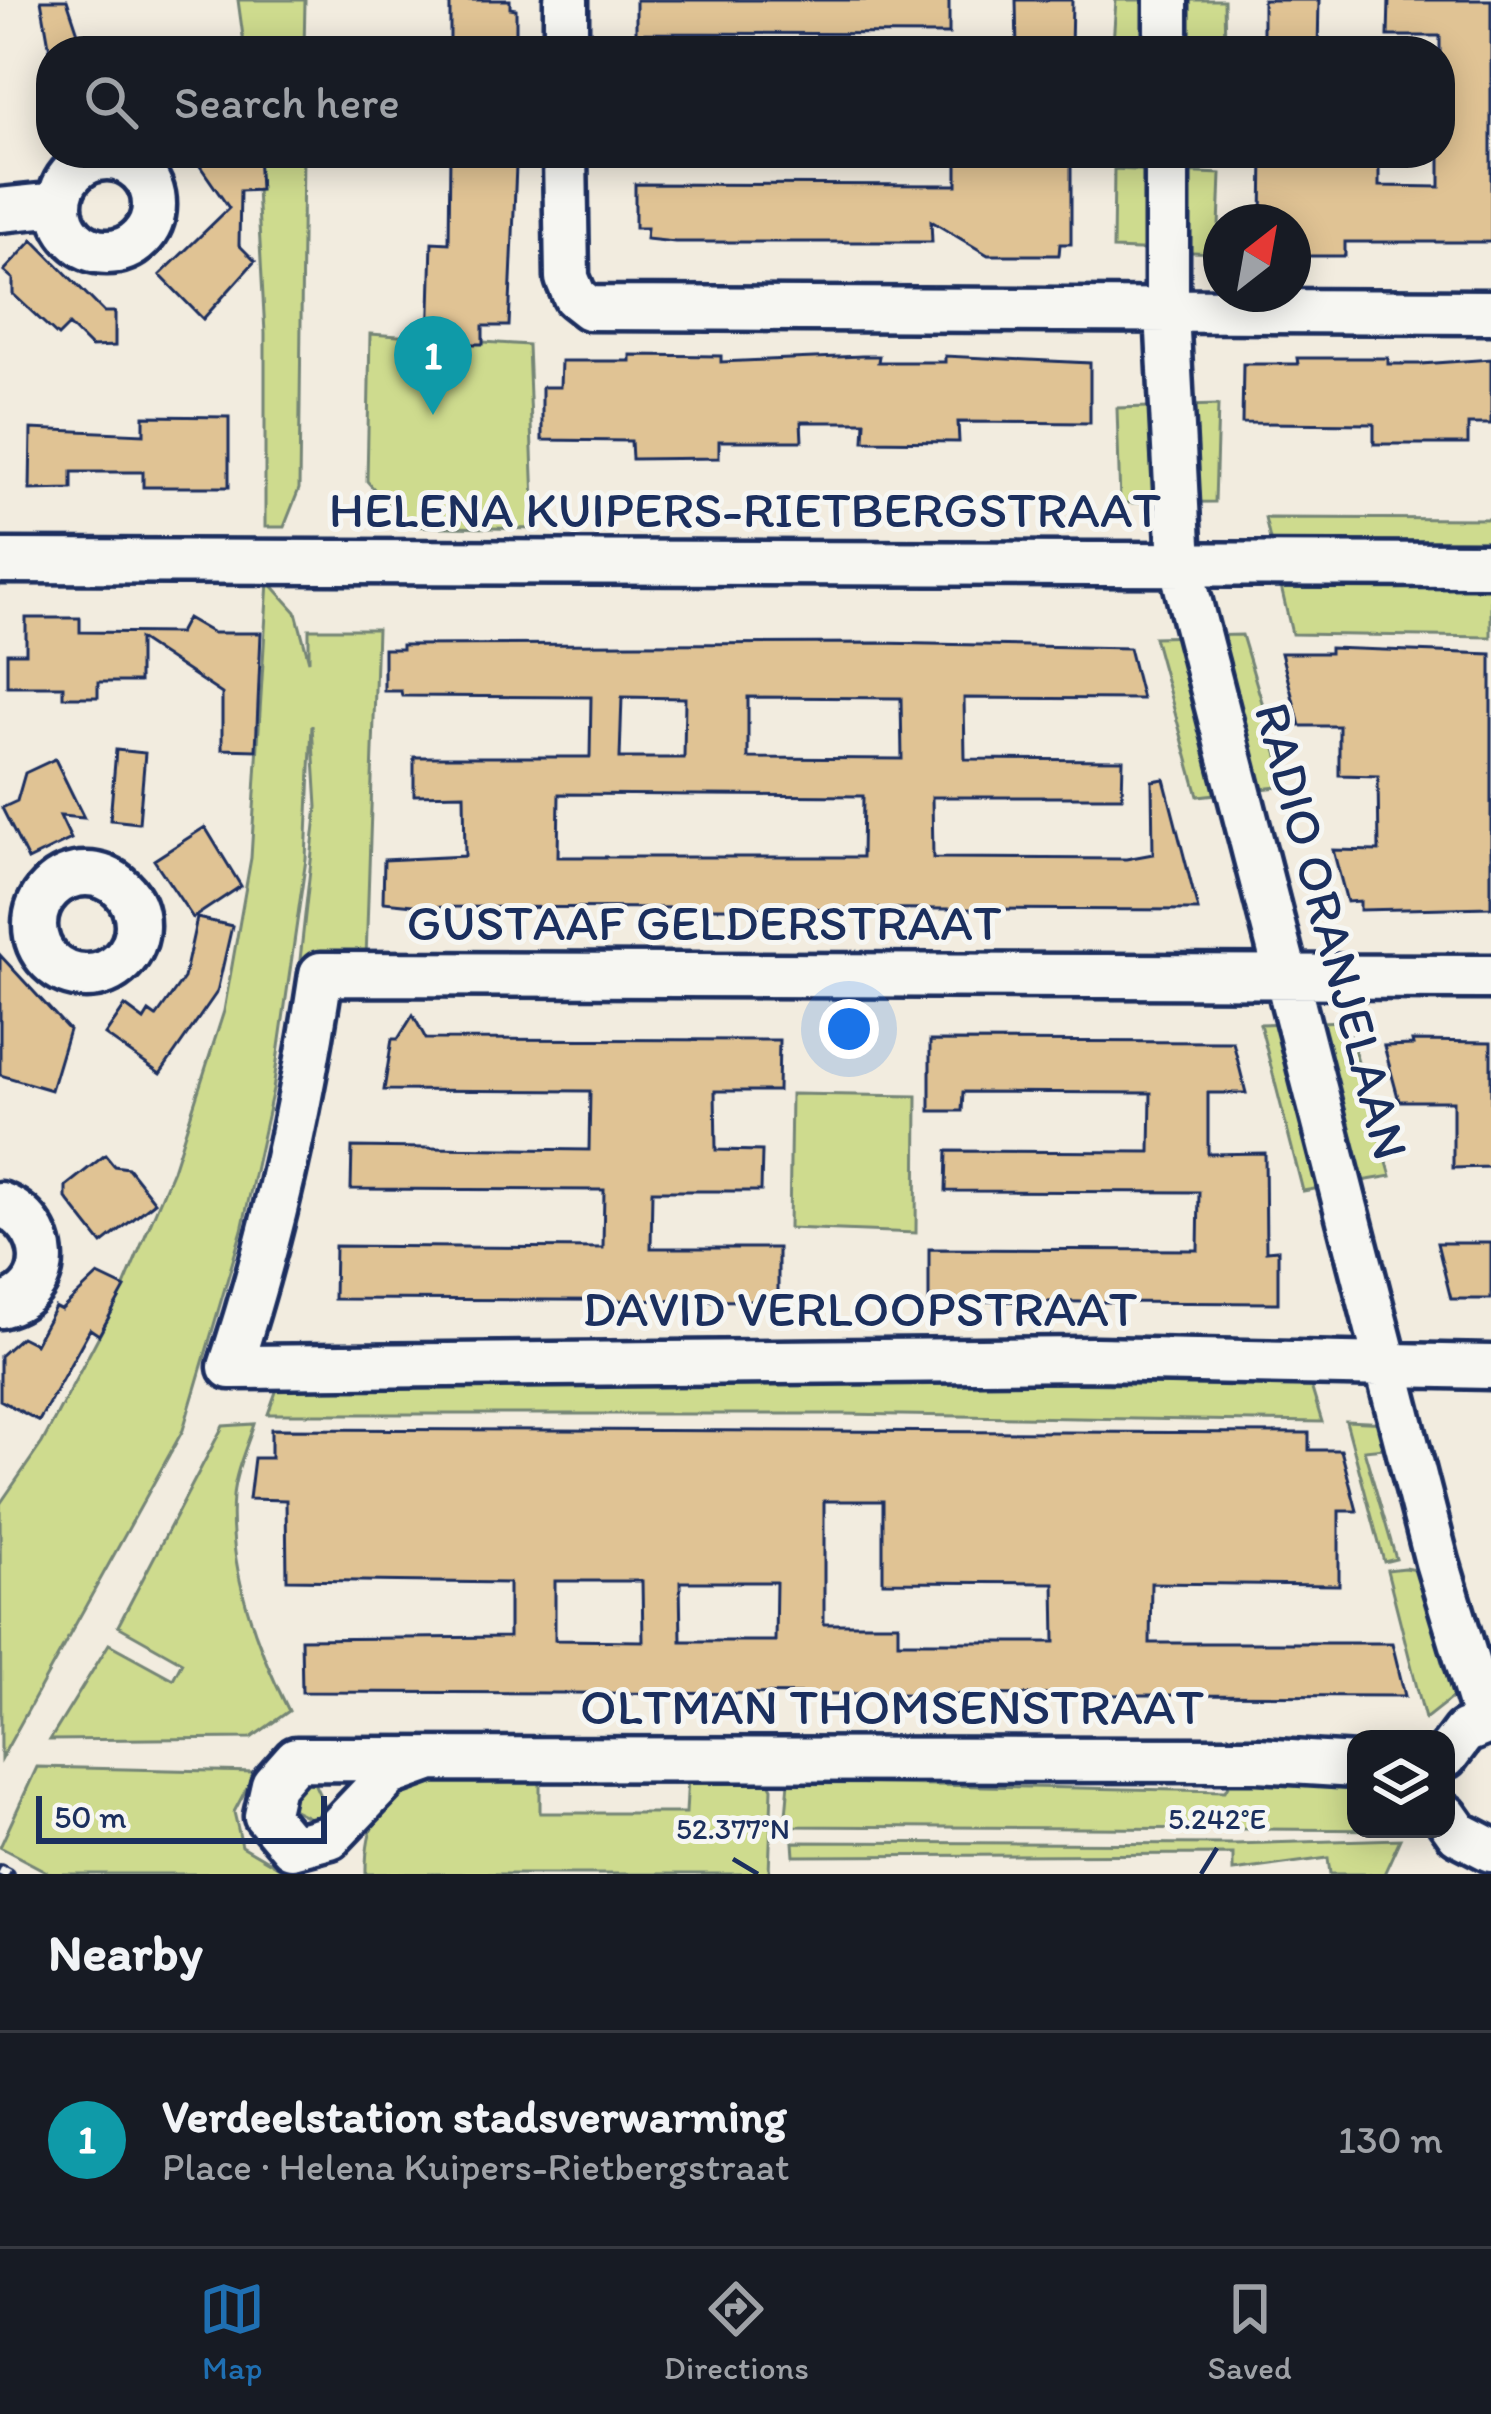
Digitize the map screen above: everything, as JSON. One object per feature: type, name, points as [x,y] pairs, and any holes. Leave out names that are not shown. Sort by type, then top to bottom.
[{"type":"street","points":[[566,0],[566,36]]},
{"type":"street","points":[[1166,0],[1166,36]]},
{"type":"street","points":[[565,168],[567,278],[575,297],[589,308],[1491,312]]},
{"type":"street","name":"RADIO ORANJELAAN","points":[[1167,168],[1167,312],[1180,562],[1437,1562],[1488,1721],[1464,1732],[1455,1744]]},
{"type":"street","points":[[0,210],[59,204]]},
{"type":"street","name":"HELENA KUIPERS-RIETBERGSTRAAT","points":[[0,560],[1491,565]]},
{"type":"street","name":"GUSTAAF GELDERSTRAAT","points":[[230,1367],[271,1245],[321,974],[1491,977]]},
{"type":"street","points":[[0,1204],[29,1221],[43,1252],[34,1284],[22,1297],[0,1306]]},
{"type":"street","name":"DAVID VERLOOPSTRAAT","points":[[230,1367],[1095,1359],[1491,1367]]},
{"type":"street","name":"OLTMAN THOMSENSTRAAT","points":[[429,1760],[1258,1760],[1347,1765]]},
{"type":"green space","points":[[238,0],[305,0],[304,36],[243,36]]},
{"type":"green space","points":[[1116,0],[1224,0],[1225,36],[1114,36]]},
{"type":"green space","points":[[256,168],[303,168],[299,489],[284,527],[265,527],[265,333]]},
{"type":"green space","points":[[1114,169],[1221,174],[1220,204],[1203,204],[1203,252],[1113,249]]},
{"type":"green space","points":[[370,334],[528,345],[535,529],[406,526],[367,481]]},
{"type":"green space","points":[[1218,405],[1215,502],[1120,503],[1117,408]]},
{"type":"green space","points":[[1265,518],[1491,519],[1491,637],[1292,634]]},
{"type":"green space","points":[[268,581],[296,612],[309,661],[309,629],[377,629],[366,959],[300,960],[317,807],[312,725],[306,859],[273,1089],[242,1230],[183,1430],[1,1759],[0,1504],[42,1443],[119,1298],[173,1170],[224,1011],[251,858]]},
{"type":"green space","points":[[1242,635],[1287,786],[1198,796],[1154,637]]},
{"type":"green space","points":[[1346,1021],[1391,1176],[1303,1191],[1260,1024]]},
{"type":"green space","points":[[791,1094],[917,1096],[916,1233],[789,1228]]},
{"type":"green space","points":[[282,1375],[1311,1386],[1322,1422],[843,1414],[268,1414]]},
{"type":"green space","points":[[1346,1421],[1388,1423],[1395,1447],[1364,1450],[1396,1559],[1384,1562]]},
{"type":"green space","points":[[254,1424],[234,1487],[235,1551],[256,1634],[289,1711],[251,1738],[50,1740],[109,1644],[173,1679],[182,1662],[118,1626],[223,1426]]},
{"type":"green space","points":[[1387,1570],[1428,1572],[1458,1693],[1425,1719]]},
{"type":"green space","points":[[37,1767],[255,1772],[234,1812],[242,1846],[290,1874],[51,1874],[0,1847]]},
{"type":"green space","points":[[310,1774],[326,1809],[318,1822],[288,1807],[296,1781]]},
{"type":"green space","points":[[688,1775],[767,1779],[772,1788],[769,1874],[366,1874],[369,1836],[381,1810],[398,1793],[421,1783],[448,1779],[540,1782],[540,1813],[686,1813]]},
{"type":"green space","points":[[1231,1780],[1347,1785],[1347,1830],[785,1826],[789,1782],[1225,1791]]},
{"type":"green space","points":[[1400,1839],[1384,1874],[1330,1874],[1328,1858],[1233,1871],[1233,1854],[794,1856],[793,1842],[1234,1844]]},
{"type":"building","points":[[41,0],[67,0],[79,36],[47,36]]},
{"type":"building","points":[[450,0],[510,0],[510,8],[516,9],[516,36],[450,36]]},
{"type":"building","points":[[636,0],[949,0],[949,34],[636,33]]},
{"type":"building","points":[[1016,0],[1072,0],[1071,36],[1017,36]]},
{"type":"building","points":[[1263,0],[1319,0],[1318,36],[1263,36]]},
{"type":"building","points":[[1389,0],[1491,0],[1491,242],[1345,242],[1345,256],[1311,256],[1311,204],[1262,204],[1263,168],[1379,168],[1379,186],[1440,187],[1440,168],[1455,168],[1455,36],[1388,36]]},
{"type":"building","points":[[201,168],[259,168],[260,190],[240,191],[239,245],[255,261],[203,319],[160,275],[229,208]]},
{"type":"building","points":[[450,168],[516,168],[509,326],[483,326],[483,344],[429,344],[432,242],[449,243]]},
{"type":"building","points":[[957,168],[1071,168],[1071,244],[1060,244],[1059,255],[988,255],[931,221],[932,242],[675,242],[646,239],[647,228],[635,228],[635,184],[957,185]]},
{"type":"building","points":[[33,240],[104,312],[115,312],[115,346],[91,347],[69,325],[58,336],[13,294],[13,279],[4,271]]},
{"type":"building","points":[[630,355],[721,356],[721,362],[879,356],[878,362],[945,362],[945,356],[1090,363],[1090,423],[958,422],[959,442],[864,441],[865,422],[801,422],[802,441],[719,441],[719,458],[632,459],[631,441],[542,440],[542,387],[560,387],[561,361],[630,361]]},
{"type":"building","points":[[1297,358],[1388,358],[1388,364],[1491,359],[1491,424],[1468,424],[1468,444],[1374,444],[1374,424],[1242,423],[1243,364],[1298,364]]},
{"type":"building","points":[[144,416],[229,417],[229,487],[143,487],[143,472],[72,472],[72,489],[30,490],[31,429],[144,434]]},
{"type":"building","points":[[26,618],[80,618],[80,632],[179,633],[187,618],[213,633],[261,633],[256,750],[222,749],[222,694],[139,639],[139,682],[98,682],[98,697],[63,697],[63,686],[7,686],[7,653],[26,653]]},
{"type":"building","points":[[879,643],[1129,648],[1142,699],[964,698],[965,759],[1123,760],[1122,797],[932,797],[933,858],[1126,859],[1153,854],[1152,781],[1164,779],[1198,910],[433,907],[383,902],[384,860],[465,856],[464,794],[414,795],[414,757],[590,757],[591,697],[402,696],[401,691],[384,691],[384,649],[402,649],[402,645]],"holes":[[[622,697],[685,698],[684,758],[620,758]],[[748,697],[901,698],[902,759],[748,758]],[[559,794],[863,796],[862,857],[558,857]]]},
{"type":"building","points":[[1330,648],[1491,654],[1491,907],[1360,910],[1360,901],[1347,902],[1333,850],[1379,851],[1378,776],[1339,775],[1339,726],[1300,726],[1281,653],[1330,653]]},
{"type":"building","points":[[116,750],[145,753],[139,823],[110,820]]},
{"type":"building","points":[[55,759],[84,818],[60,816],[71,839],[28,860],[2,808],[17,801],[25,773]]},
{"type":"building","points":[[205,827],[241,886],[193,918],[154,860]]},
{"type":"building","points":[[197,918],[232,926],[217,992],[160,1074],[105,1035],[125,1006],[144,1020],[149,1012],[156,1017],[184,978]]},
{"type":"building","points":[[0,955],[69,1030],[51,1090],[0,1075]]},
{"type":"building","points":[[413,1015],[426,1039],[779,1040],[778,1091],[715,1091],[716,1150],[762,1151],[761,1191],[652,1191],[651,1248],[778,1248],[778,1301],[334,1299],[335,1246],[603,1248],[604,1190],[351,1189],[352,1147],[589,1150],[590,1091],[384,1090],[392,1039],[398,1039]]},
{"type":"building","points":[[930,1041],[1233,1042],[1246,1093],[1208,1093],[1208,1154],[1265,1153],[1266,1251],[1278,1250],[1278,1303],[929,1301],[929,1249],[1198,1250],[1199,1192],[946,1191],[947,1151],[1150,1152],[1151,1093],[963,1092],[962,1111],[930,1111]]},
{"type":"building","points":[[1412,1041],[1491,1042],[1491,1167],[1453,1168],[1453,1101],[1399,1101],[1384,1046],[1413,1045]]},
{"type":"building","points":[[105,1155],[114,1166],[128,1168],[155,1202],[102,1244],[66,1198],[66,1186]]},
{"type":"building","points":[[1437,1243],[1491,1243],[1491,1299],[1451,1299]]},
{"type":"building","points":[[98,1275],[125,1288],[99,1335],[90,1329],[39,1421],[0,1400],[0,1356],[21,1337],[35,1344],[55,1307],[61,1310]]},
{"type":"building","points":[[271,1429],[1309,1433],[1309,1450],[1341,1450],[1357,1511],[1339,1511],[1339,1585],[1151,1583],[1150,1643],[1392,1643],[1405,1696],[302,1692],[301,1639],[509,1637],[509,1583],[287,1580],[286,1500],[249,1499],[254,1458],[271,1458]],"holes":[[[824,1501],[883,1501],[883,1582],[1054,1583],[1055,1642],[898,1642],[898,1624],[824,1624]],[[555,1581],[642,1581],[643,1641],[555,1640]],[[680,1582],[776,1582],[775,1641],[681,1641]]]},
{"type":"railway","points":[[0,1870],[8,1874]]},
{"type":"place","name":"Verdeelstation stadsverwarming","points":[[433,415]]}]
